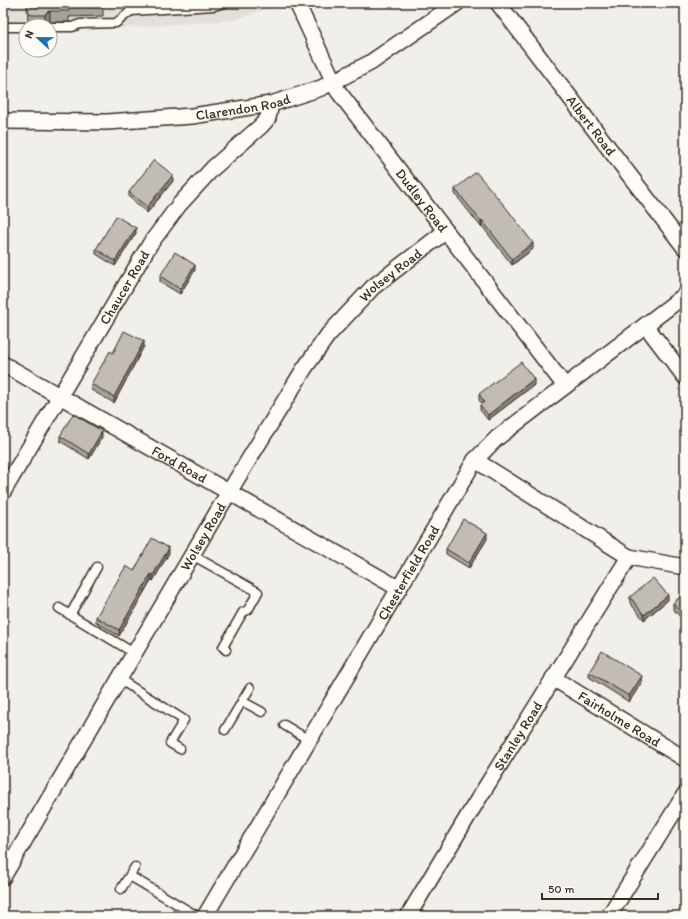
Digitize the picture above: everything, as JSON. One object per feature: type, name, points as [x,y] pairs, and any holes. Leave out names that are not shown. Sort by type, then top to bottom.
[{"type":"street","name":"Dudley Road","points":[[297,3],[338,91],[565,386]]},
{"type":"street","name":"Clarendon Road","points":[[3,121],[107,122],[192,116],[271,104],[321,88],[370,63],[457,3]]},
{"type":"street","name":"Albert Road","points":[[498,3],[685,248]]},
{"type":"street","name":"Chaucer Road","points":[[3,492],[150,244],[179,205],[213,168],[261,126],[268,118],[271,104]]},
{"type":"street","name":"Wolsey Road","points":[[3,876],[229,492],[304,369],[328,335],[374,287],[446,231]]},
{"type":"street","name":"Chesterfield Road","points":[[205,916],[475,460],[497,438],[685,295]]},
{"type":"street","points":[[646,326],[685,377]]},
{"type":"street","name":"Ford Road","points":[[3,364],[398,588]]},
{"type":"street","points":[[475,460],[629,557],[679,566]]},
{"type":"street","name":"Stanley Road","points":[[408,916],[553,678],[629,557]]},
{"type":"street","name":"Fairholme Road","points":[[553,678],[685,759]]},
{"type":"street","points":[[609,916],[685,794]]},
{"type":"lane","points":[[58,27],[72,27],[80,24],[116,22],[130,7],[214,6],[225,3]]},
{"type":"lane","points":[[3,27],[18,27]]},
{"type":"lane","points":[[192,555],[258,592],[248,610],[243,612],[222,648],[226,650]]},
{"type":"lane","points":[[70,614],[97,567]]},
{"type":"lane","points":[[59,608],[134,653]]},
{"type":"lane","points":[[119,679],[184,720],[170,743],[180,750]]},
{"type":"lane","points":[[225,730],[250,688]]},
{"type":"lane","points":[[242,701],[262,712]]},
{"type":"lane","points":[[284,725],[309,740]]},
{"type":"lane","points":[[121,890],[135,867]]},
{"type":"lane","points":[[130,876],[197,916]]},
{"type":"shaded area","points":[[3,3],[283,3],[235,20],[125,28],[58,29],[58,18],[18,18],[18,27],[3,30]]},
{"type":"building","points":[[27,3],[103,3],[103,6],[69,6],[69,11],[50,11],[45,15],[31,15],[28,11]]},
{"type":"building","points":[[154,160],[173,175],[147,207],[129,192]]},
{"type":"building","points":[[476,172],[533,243],[512,259],[482,220],[481,221],[455,189]]},
{"type":"building","points":[[116,216],[136,228],[115,261],[96,249]]},
{"type":"building","points":[[175,252],[195,265],[180,289],[160,276]]},
{"type":"building","points":[[124,331],[144,341],[114,397],[91,384],[110,351],[113,353]]},
{"type":"building","points":[[521,362],[534,379],[488,415],[480,405],[484,402],[479,394]]},
{"type":"building","points":[[73,414],[102,431],[89,454],[60,436]]},
{"type":"building","points":[[463,519],[487,533],[469,563],[446,549]]},
{"type":"building","points":[[152,538],[169,548],[153,575],[151,574],[119,630],[96,617],[126,566],[134,571]]},
{"type":"building","points":[[653,578],[668,595],[644,615],[630,597]]},
{"type":"building","points":[[685,593],[685,617],[673,603]]},
{"type":"building","points":[[602,651],[642,676],[629,696],[589,672]]}]
